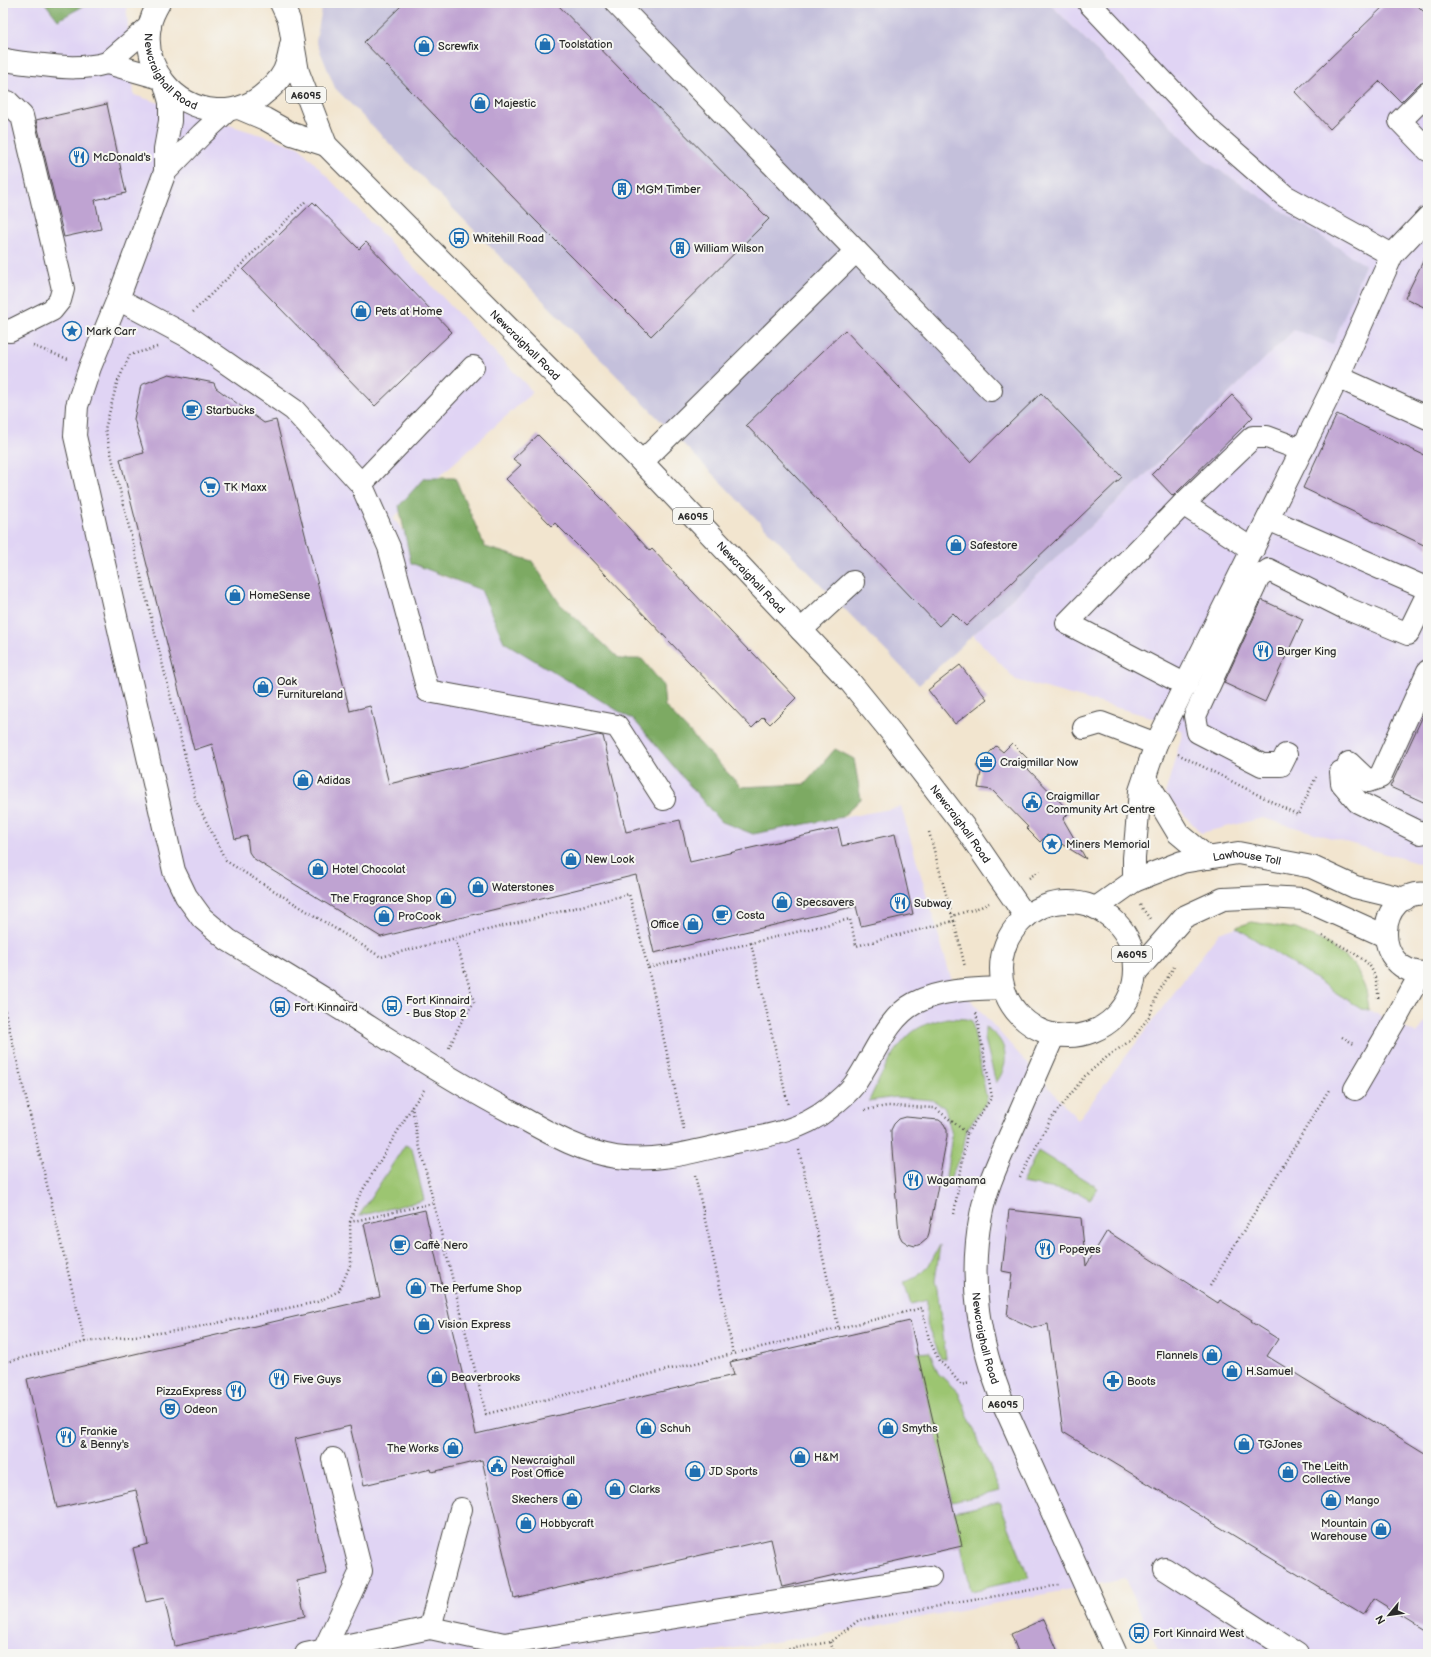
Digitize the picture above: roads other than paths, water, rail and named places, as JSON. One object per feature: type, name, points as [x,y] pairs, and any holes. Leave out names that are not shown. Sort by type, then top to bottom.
[{"type":"street","points":[[616,3],[990,390]]},
{"type":"street","points":[[1089,3],[1207,128],[1285,196],[1392,255]]},
{"type":"street","name":"Newcraighall Road","points":[[288,9],[292,42],[298,72],[326,146],[642,462],[851,683],[966,828],[1026,917]]},
{"type":"street","points":[[3,59],[13,62],[70,68],[99,66],[107,63],[153,12]]},
{"type":"street","name":"Newcraighall Road","points":[[153,12],[150,50],[152,61],[162,81],[182,100],[205,109],[234,109],[262,118],[292,134],[326,146]]},
{"type":"street","name":"Newcraighall Road","points":[[234,109],[260,99],[276,84],[287,64],[292,42]]},
{"type":"street","points":[[107,63],[162,81],[170,102],[170,114],[165,149],[165,172],[118,299],[90,367],[77,406],[75,436],[174,871],[186,896],[202,918],[228,940],[473,1092],[570,1143],[594,1152],[615,1157],[643,1160],[665,1157],[771,1135],[810,1121],[825,1112],[854,1085],[891,1024],[901,1012],[916,1002],[941,994],[1003,988]]},
{"type":"street","points":[[1428,93],[1400,121],[1428,150]]},
{"type":"street","points":[[3,330],[10,331],[52,310],[60,300],[63,289],[22,116],[8,102]]},
{"type":"street","points":[[165,172],[202,134],[234,109]]},
{"type":"street","points":[[1134,881],[1134,858],[1140,791],[1156,744],[1338,376],[1392,255],[1428,217]]},
{"type":"street","points":[[642,462],[856,251]]},
{"type":"street","points":[[118,299],[189,338],[294,410],[360,484],[390,547],[428,691],[617,726],[664,799]]},
{"type":"street","points":[[360,484],[473,367]]},
{"type":"street","points":[[1338,376],[1428,418]]},
{"type":"street","points":[[1186,686],[1066,623],[1183,504],[1253,437],[1267,437],[1302,450]]},
{"type":"street","points":[[1183,504],[1253,550]]},
{"type":"street","points":[[1268,520],[1428,589]]},
{"type":"street","points":[[1286,755],[1281,765],[1262,765],[1198,732],[1195,716],[1259,577],[1269,570],[1343,607],[1408,634],[1428,593]]},
{"type":"street","points":[[801,630],[853,582]]},
{"type":"street","points":[[1428,671],[1380,777],[1368,781],[1345,768],[1342,783],[1358,802],[1421,832],[1428,831]]},
{"type":"street","points":[[1084,728],[1101,723],[1156,744]]},
{"type":"street","points":[[1145,778],[1178,833],[1208,858]]},
{"type":"street","name":"Lawhouse Toll","points":[[1096,908],[1134,881],[1182,862],[1238,853],[1312,868],[1355,887],[1405,899]]},
{"type":"street","name":"Lawhouse Toll","points":[[1424,973],[1410,970],[1400,965],[1392,957],[1387,947],[1385,936],[1389,914],[1396,906],[1405,899],[1414,895],[1428,894]]},
{"type":"street","points":[[1135,973],[1184,917],[1223,899],[1266,897],[1303,899],[1385,936]]},
{"type":"street","name":"A6095","points":[[1059,902],[1084,904],[1096,908],[1112,919],[1127,938],[1134,961],[1135,973],[1132,988],[1126,1002],[1114,1018],[1094,1031],[1079,1035],[1054,1035],[1034,1027],[1016,1012],[1003,988],[1000,967],[1007,938],[1026,917],[1035,910],[1059,902]]},
{"type":"street","points":[[1355,1090],[1424,973]]},
{"type":"street","name":"Newcraighall Road","points":[[1054,1035],[995,1170],[981,1214],[976,1257],[976,1299],[980,1331],[992,1377],[1116,1654]]},
{"type":"street","points":[[315,1652],[361,1571],[333,1460]]},
{"type":"street","points":[[430,1628],[461,1509]]},
{"type":"street","points":[[1165,1569],[1297,1654]]},
{"type":"street","points":[[315,1652],[430,1628],[504,1644],[930,1577]]},
{"type":"place","name":"Toolstation","points":[[545,44]]},
{"type":"place","name":"Screwfix","points":[[424,46]]},
{"type":"place","name":"Majestic","points":[[480,103]]},
{"type":"place","name":"McDonald's","points":[[79,157]]},
{"type":"place","name":"MGM Timber","points":[[622,189]]},
{"type":"place","name":"Whitehill Road","points":[[459,238]]},
{"type":"place","name":"William Wilson","points":[[680,248]]},
{"type":"place","name":"Pets at Home","points":[[361,311]]},
{"type":"place","name":"Mark Carr","points":[[72,331]]},
{"type":"place","name":"Starbucks","points":[[192,410]]},
{"type":"place","name":"TK Maxx","points":[[210,487]]},
{"type":"place","name":"Safestore","points":[[956,545]]},
{"type":"place","name":"HomeSense","points":[[235,595]]},
{"type":"place","name":"Burger King","points":[[1263,651]]},
{"type":"place","name":"Oak Furnitureland","points":[[263,687]]},
{"type":"place","name":"Craigmillar Now","points":[[986,762]]},
{"type":"place","name":"Adidas","points":[[303,780]]},
{"type":"place","name":"Craigmillar Community Art Centre","points":[[1032,802]]},
{"type":"place","name":"Miners Memorial","points":[[1052,844]]},
{"type":"place","name":"New Look","points":[[571,859]]},
{"type":"place","name":"Hotel Chocolat","points":[[318,869]]},
{"type":"place","name":"Waterstones","points":[[478,887]]},
{"type":"place","name":"The Fragrance Shop","points":[[446,898]]},
{"type":"place","name":"Specsavers","points":[[782,902]]},
{"type":"place","name":"Subway","points":[[900,903]]},
{"type":"place","name":"Costa","points":[[722,915]]},
{"type":"place","name":"ProCook","points":[[384,916]]},
{"type":"place","name":"Office","points":[[693,924]]},
{"type":"place","name":"Fort Kinnaird - Bus Stop 2","points":[[392,1006]]},
{"type":"place","name":"Fort Kinnaird","points":[[280,1007]]},
{"type":"place","name":"Wagamama","points":[[913,1180]]},
{"type":"place","name":"Caffè Nero","points":[[400,1245]]},
{"type":"place","name":"Popeyes","points":[[1045,1249]]},
{"type":"place","name":"The Perfume Shop","points":[[416,1288]]},
{"type":"place","name":"Vision Express","points":[[424,1324]]},
{"type":"place","name":"Flannels","points":[[1212,1355]]},
{"type":"place","name":"H.Samuel","points":[[1232,1371]]},
{"type":"place","name":"Beaverbrooks","points":[[437,1377]]},
{"type":"place","name":"Five Guys","points":[[279,1379]]},
{"type":"place","name":"Boots","points":[[1113,1381]]},
{"type":"place","name":"PizzaExpress","points":[[236,1391]]},
{"type":"place","name":"Odeon","points":[[170,1409]]},
{"type":"place","name":"Schuh","points":[[646,1428]]},
{"type":"place","name":"Smyths","points":[[888,1428]]},
{"type":"place","name":"Frankie & Benny's","points":[[66,1437]]},
{"type":"place","name":"TGJones","points":[[1244,1444]]},
{"type":"place","name":"The Works","points":[[453,1448]]},
{"type":"place","name":"H&M","points":[[800,1457]]},
{"type":"place","name":"Newcraighall Post Office","points":[[497,1466]]},
{"type":"place","name":"JD Sports","points":[[695,1471]]},
{"type":"place","name":"The Leith Collective","points":[[1288,1472]]},
{"type":"place","name":"Clarks","points":[[615,1489]]},
{"type":"place","name":"Skechers","points":[[572,1499]]},
{"type":"place","name":"Mango","points":[[1331,1500]]},
{"type":"place","name":"Hobbycraft","points":[[526,1523]]},
{"type":"place","name":"Mountain Warehouse","points":[[1381,1529]]},
{"type":"place","name":"Fort Kinnaird West","points":[[1139,1633]]}]
